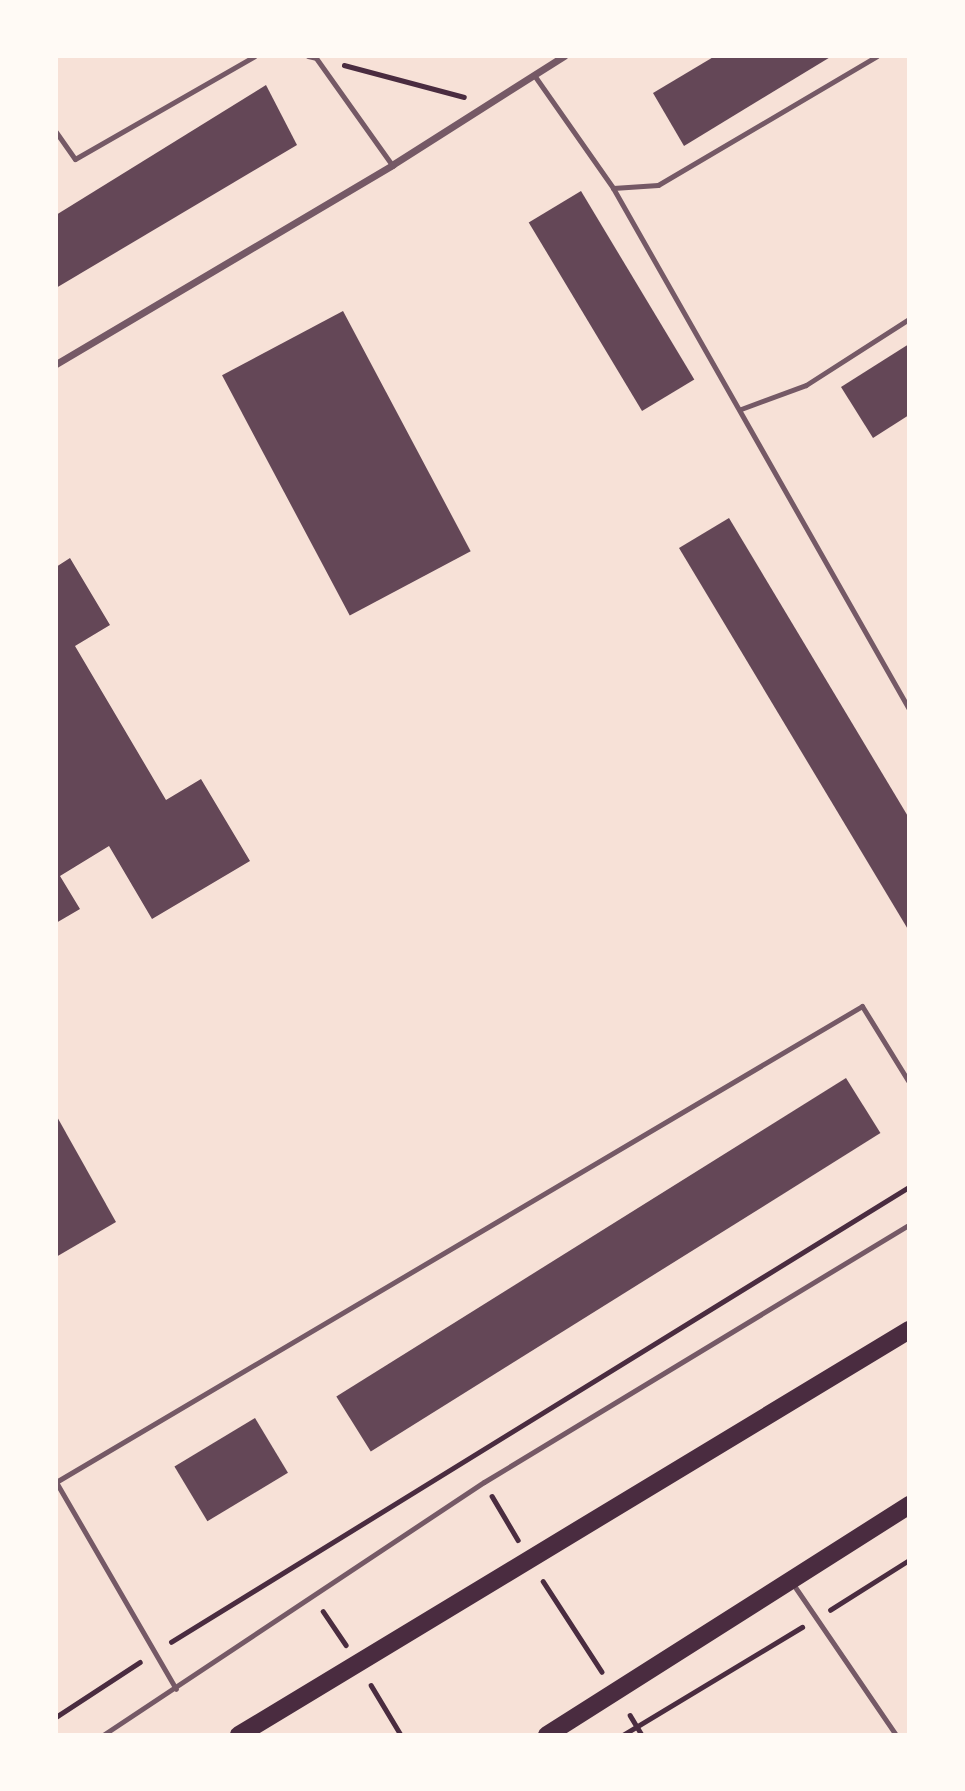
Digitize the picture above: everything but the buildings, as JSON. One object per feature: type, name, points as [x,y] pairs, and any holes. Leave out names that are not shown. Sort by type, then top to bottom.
[{"type":"main road","points":[[239,1735],[909,1330]]},
{"type":"main road","points":[[547,1735],[909,1505]]},
{"type":"street","points":[[56,364],[392,165],[564,56]]},
{"type":"lane","points":[[56,132],[75,159],[255,56]]},
{"type":"lane","points":[[308,56],[316,58],[392,165]]},
{"type":"lane","points":[[613,188],[658,185],[877,56]]},
{"type":"lane","points":[[534,75],[613,188],[741,409],[909,709]]},
{"type":"lane","points":[[741,409],[806,385],[909,318]]},
{"type":"lane","points":[[176,1689],[56,1482],[862,1006],[909,1082]]},
{"type":"lane","points":[[103,1735],[484,1482],[909,1225]]},
{"type":"lane","points":[[791,1581],[896,1735]]},
{"type":"path","points":[[316,58],[489,104]]},
{"type":"path","points":[[56,1717],[155,1652],[909,1187]]},
{"type":"path","points":[[484,1482],[522,1547]]},
{"type":"path","points":[[623,1735],[909,1560]]},
{"type":"path","points":[[543,1581],[602,1673]]},
{"type":"path","points":[[630,1715],[642,1735]]}]
